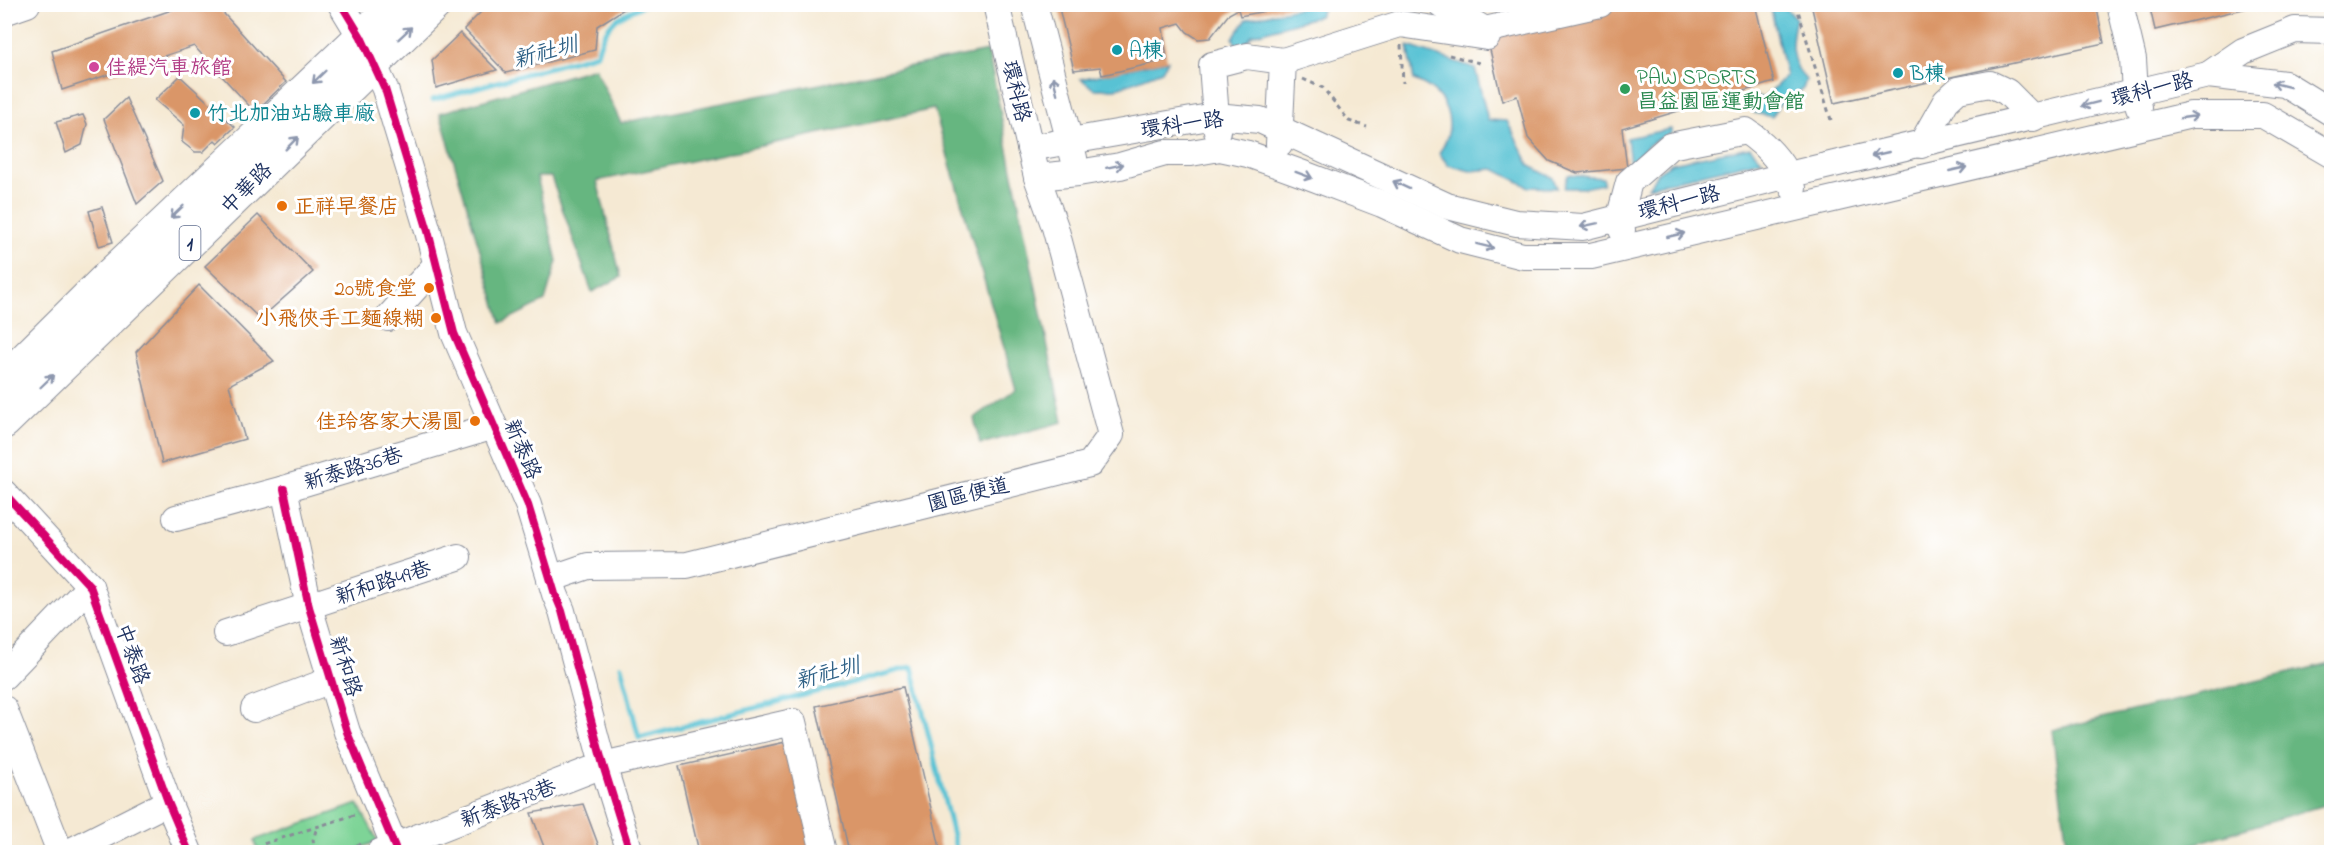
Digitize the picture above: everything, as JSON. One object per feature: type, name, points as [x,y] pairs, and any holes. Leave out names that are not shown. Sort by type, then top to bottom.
[{"type":"main road","name":"中華路","points":[[4,422],[189,244],[367,50],[396,4]]},
{"type":"main road","name":"中華路","points":[[4,380],[117,268],[367,50],[435,4]]},
{"type":"street","points":[[4,12],[27,4]]},
{"type":"street","name":"新泰路","points":[[341,4],[367,50],[385,89],[437,264],[454,333],[528,505],[562,611],[603,765],[630,852]]},
{"type":"street","name":"環科路","points":[[996,4],[1037,177]]},
{"type":"street","name":"環科路","points":[[1034,4],[1077,173]]},
{"type":"street","points":[[1441,4],[1486,34]]},
{"type":"street","points":[[1486,4],[1486,34]]},
{"type":"street","points":[[1220,148],[1215,116],[1212,65],[1247,56],[1283,61],[1395,14],[1486,34],[1600,4]]},
{"type":"street","points":[[2120,4],[2133,58],[2135,93],[2144,126]]},
{"type":"street","points":[[2208,75],[2243,51],[2295,30],[2331,31]]},
{"type":"street","points":[[1278,165],[1283,61]]},
{"type":"street","name":"環科一路","points":[[1030,148],[1215,116],[1260,120],[1447,206],[1516,223],[1584,227],[1788,175],[2208,75],[2285,84],[2331,113]]},
{"type":"street","points":[[1921,145],[1946,101],[1958,90],[1990,84],[2007,92],[2033,118]]},
{"type":"street","name":"環科一路","points":[[1037,177],[1120,166],[1165,153],[1191,153],[1220,148],[1248,154],[1382,204],[1460,240],[1523,256],[1591,256],[2191,115],[2263,115],[2331,155]]},
{"type":"street","points":[[1626,247],[1620,216],[1629,182],[1670,146],[1746,131],[1773,153],[1788,175],[1798,206]]},
{"type":"street","name":"園區便道","points":[[550,579],[588,566],[687,565],[1090,464],[1111,435],[1055,227],[1037,177]]},
{"type":"street","points":[[388,318],[437,264]]},
{"type":"street","name":"新泰路36巷","points":[[176,518],[284,489],[494,426]]},
{"type":"street","name":"新和路","points":[[284,489],[309,607],[379,848]]},
{"type":"street","name":"中泰路","points":[[4,492],[90,586],[168,802],[189,852]]},
{"type":"street","name":"新和路49巷","points":[[226,633],[458,557]]},
{"type":"street","points":[[4,676],[90,586]]},
{"type":"street","points":[[254,709],[331,680]]},
{"type":"street","points":[[4,709],[60,852]]},
{"type":"street","name":"新泰路78巷","points":[[379,848],[603,765],[793,722],[824,852]]},
{"type":"street","points":[[69,852],[168,802]]},
{"type":"path","points":[[1797,4],[1831,120]]},
{"type":"path","points":[[1283,61],[1296,76],[1323,88],[1349,121],[1367,127]]},
{"type":"path","points":[[264,852],[263,844],[357,814],[362,822]]},
{"type":"path","points":[[315,852],[313,840],[317,827]]},
{"type":"path","points":[[340,852],[379,848]]},
{"type":"green space","points":[[988,51],[1063,422],[980,444],[974,418],[1016,389],[934,109],[597,181],[621,277],[592,292],[551,177],[537,177],[557,261],[545,301],[501,323],[440,113],[595,68],[621,123]]},
{"type":"green space","points":[[2331,663],[2331,803],[2167,852],[2068,852],[2052,730]]},
{"type":"green space","points":[[358,804],[378,841],[350,852],[258,852],[255,840]]},
{"type":"water","points":[[1311,5],[1325,5],[1319,16],[1252,35],[1239,51],[1233,38],[1247,19]]},
{"type":"water","points":[[1770,5],[1787,9],[1796,19],[1792,51],[1796,66],[1806,80],[1803,89],[1779,105],[1772,117],[1754,113],[1755,96],[1764,98],[1786,76]]},
{"type":"water","points":[[1408,46],[1475,68],[1488,120],[1507,121],[1530,166],[1553,178],[1557,188],[1529,187],[1494,169],[1470,171],[1448,165],[1439,153],[1448,131],[1449,120],[1446,110],[1442,100],[1434,92],[1414,80]]},
{"type":"water","points":[[1168,60],[1162,71],[1115,89],[1094,89],[1081,79]]},
{"type":"water","points":[[1671,129],[1672,133],[1649,145],[1630,164],[1627,138]]},
{"type":"water","points":[[1750,147],[1762,160],[1648,187],[1659,171],[1672,163]]},
{"type":"water","points":[[1568,175],[1603,178],[1603,184],[1584,188],[1564,188]]},
{"type":"building","name":"佳緹汽車旅館","points":[[189,4],[215,4],[286,82],[255,112],[194,46],[62,90],[52,51]]},
{"type":"building","points":[[489,4],[632,4],[597,26],[595,50],[506,73],[464,29]]},
{"type":"building","name":"A棟","points":[[1058,4],[1292,4],[1292,6],[1240,16],[1238,9],[1229,14],[1210,38],[1198,39],[1187,32],[1180,23],[1163,28],[1167,60],[1102,75],[1100,67],[1074,70]]},
{"type":"building","name":"PAW SPORTS 昌益園區運動會館","points":[[1636,4],[1755,4],[1774,82],[1622,128],[1627,168],[1577,173],[1549,161],[1528,138],[1517,96],[1502,101],[1487,37]]},
{"type":"building","name":"B棟","points":[[1811,4],[2096,4],[2104,43],[1834,103]]},
{"type":"building","points":[[2149,4],[2260,4],[2260,5],[2155,30]]},
{"type":"building","points":[[460,33],[497,70],[436,88],[432,60]]},
{"type":"building","name":"竹北加油站驗車廠","points":[[180,76],[235,127],[218,143],[215,140],[203,152],[195,152],[182,142],[184,125],[155,100]]},
{"type":"building","points":[[126,98],[163,181],[137,204],[104,119]]},
{"type":"building","points":[[83,115],[87,124],[82,145],[66,153],[56,122]]},
{"type":"building","points":[[102,207],[113,242],[99,246],[89,211]]},
{"type":"building","points":[[258,215],[313,272],[260,319],[205,266]]},
{"type":"building","points":[[199,285],[274,361],[229,385],[245,439],[162,463],[136,352]]},
{"type":"building","points":[[903,687],[941,852],[849,852],[816,706]]},
{"type":"building","points":[[790,741],[815,852],[699,852],[679,766]]},
{"type":"building","points":[[583,804],[601,852],[546,852],[531,813]]},
{"type":"waterway","name":"新社圳","points":[[432,100],[597,54],[608,28],[620,17],[646,4]]},
{"type":"waterway","name":"新社圳","points":[[621,666],[639,738],[912,667],[957,852]]},
{"type":"cycle path","points":[[341,4],[361,37],[385,89],[428,231],[454,333],[528,505],[562,611],[603,765],[630,852]]},
{"type":"cycle path","points":[[284,489],[309,607],[347,732],[395,847]]},
{"type":"cycle path","points":[[4,493],[90,586],[168,802],[189,852]]},
{"type":"place","name":"A棟","points":[[1117,50]]},
{"type":"place","name":"佳緹汽車旅館","points":[[94,67]]},
{"type":"place","name":"B棟","points":[[1898,73]]},
{"type":"place","name":"PAW SPORTS 昌益園區運動會館","points":[[1625,89]]},
{"type":"place","name":"竹北加油站驗車廠","points":[[195,113]]},
{"type":"place","name":"正祥早餐店","points":[[282,206]]},
{"type":"place","name":"20號食堂","points":[[429,288]]},
{"type":"place","name":"小飛俠手工麵線糊","points":[[436,318]]},
{"type":"place","name":"佳玲客家大湯圓","points":[[475,421]]}]
